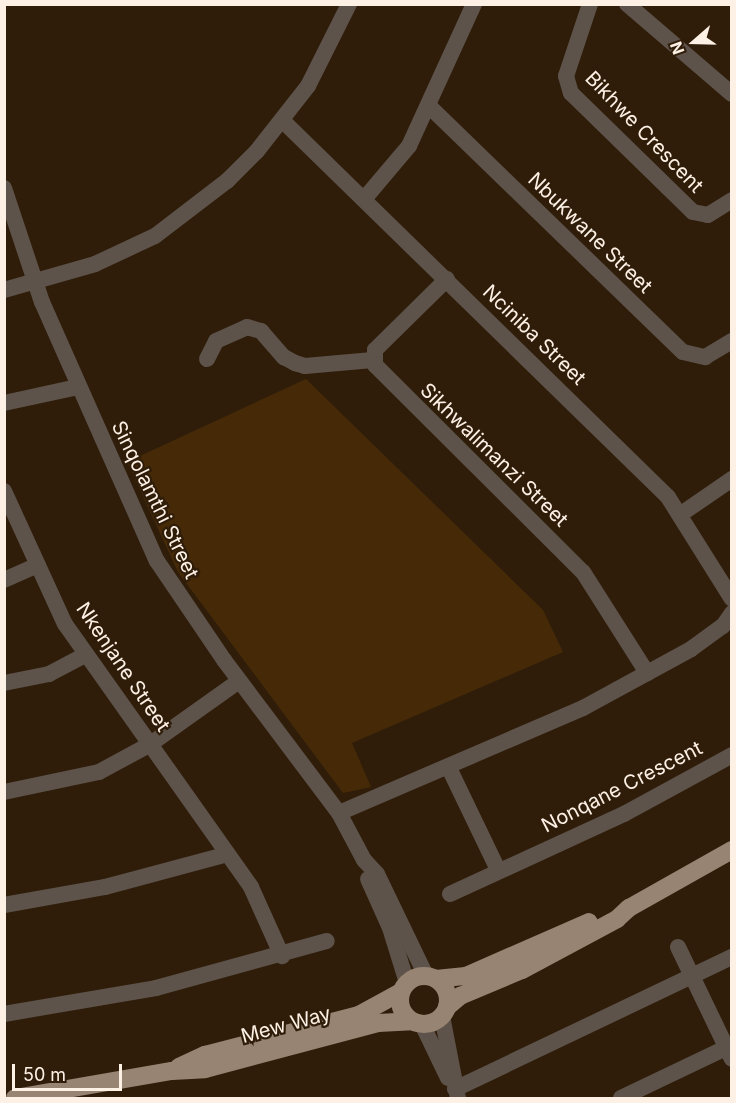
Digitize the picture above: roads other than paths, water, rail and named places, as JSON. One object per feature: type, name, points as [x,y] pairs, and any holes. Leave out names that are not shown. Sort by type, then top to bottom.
[{"type":"main road","name":"Mew Way","points":[[15,1098],[172,1071],[205,1069],[378,1023],[417,1022],[445,1012],[460,996],[522,970],[617,919],[629,908],[732,850]]},
{"type":"main road","name":"Mew Way","points":[[172,1071],[205,1055],[359,1015],[404,988],[431,977],[466,976],[618,909],[629,908]]},
{"type":"main road","points":[[431,977],[447,991],[445,1012]]},
{"type":"main road","points":[[404,988],[401,1008],[417,1022]]},
{"type":"street","points":[[4,290],[35,284],[94,264],[155,236],[227,181],[283,121],[308,86],[349,4]]},
{"type":"street","points":[[365,198],[409,146],[430,107],[474,4]]},
{"type":"street","name":"Bikhwe Crescent","points":[[590,4],[566,76],[571,93],[693,212],[708,215],[732,200]]},
{"type":"street","points":[[627,4],[732,94]]},
{"type":"street","name":"Nbukwane Street","points":[[430,107],[683,352],[705,357],[732,341]]},
{"type":"street","name":"Nciniba Street","points":[[283,121],[613,440],[681,514],[732,598]]},
{"type":"street","name":"Sinqolamthi Street","points":[[4,188],[35,284],[78,387],[158,561],[239,681],[339,813],[364,860],[377,874],[431,977]]},
{"type":"street","points":[[207,359],[216,341],[247,327],[261,331],[284,357],[305,366],[373,360],[375,350],[447,279]]},
{"type":"street","name":"Sikhwalimanzi Street","points":[[373,360],[406,398],[583,572],[647,673]]},
{"type":"street","points":[[4,403],[78,387]]},
{"type":"street","points":[[681,514],[732,479]]},
{"type":"street","name":"Nkenjane Street","points":[[4,491],[65,624],[251,887],[282,956]]},
{"type":"street","points":[[4,580],[38,565]]},
{"type":"street","points":[[339,813],[564,717],[647,673],[716,632],[732,613]]},
{"type":"street","points":[[4,683],[49,674],[86,655]]},
{"type":"street","points":[[4,792],[84,777],[149,745],[239,681]]},
{"type":"street","name":"Nonqane Crescent","points":[[450,894],[498,870],[616,818],[732,755]]},
{"type":"street","points":[[449,768],[498,870]]},
{"type":"street","points":[[4,905],[105,887],[228,854]]},
{"type":"street","name":"Sinqolamthi Street","points":[[364,860],[365,873],[390,928],[404,988]]},
{"type":"street","points":[[4,1014],[156,988],[282,956],[327,941]]},
{"type":"street","points":[[621,1098],[730,1051],[678,947]]},
{"type":"street","points":[[456,1090],[732,957]]},
{"type":"street","points":[[445,1012],[456,1090]]},
{"type":"street","points":[[417,1022],[456,1090]]}]
